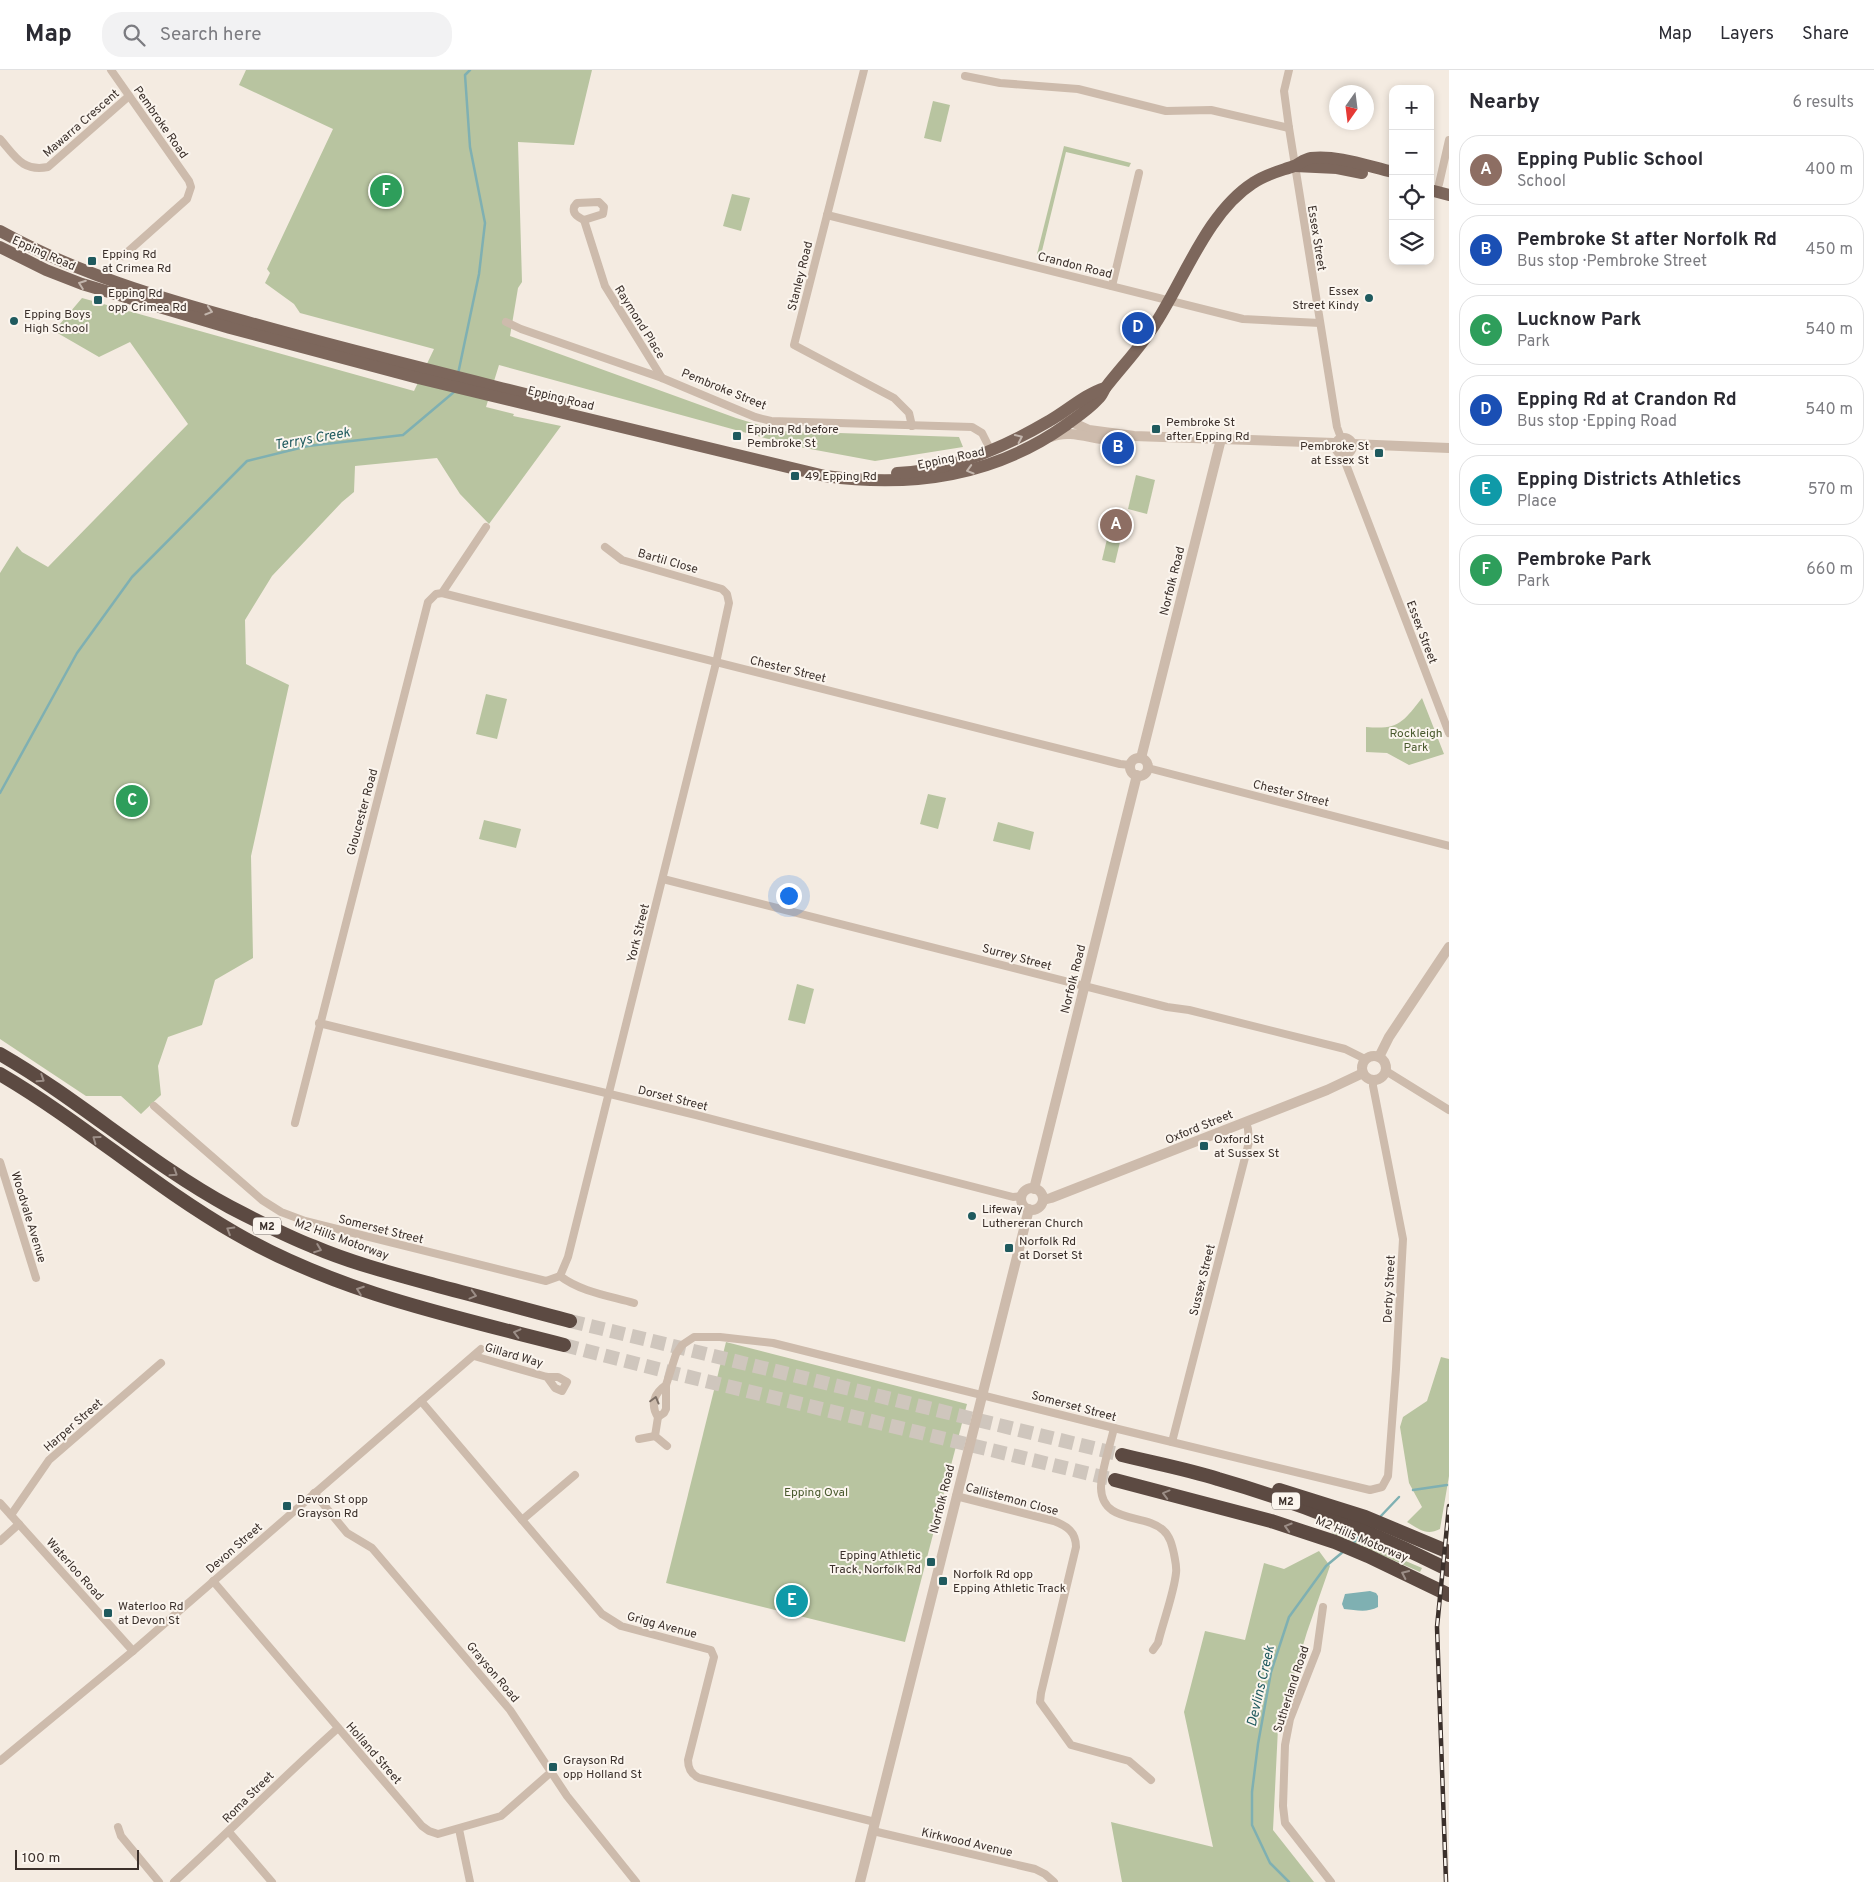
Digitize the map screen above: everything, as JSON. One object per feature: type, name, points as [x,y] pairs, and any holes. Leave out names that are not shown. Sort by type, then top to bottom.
[{"type":"highway","name":"M2 Hills Motorway","points":[[0,1054],[67,1096],[184,1179],[229,1206],[312,1247],[397,1275],[570,1321]]},
{"type":"highway","name":"M2","points":[[0,1074],[202,1213],[273,1253],[320,1275],[410,1306],[564,1345]]},
{"type":"highway","points":[[1122,1455],[1217,1478],[1261,1485],[1310,1499],[1360,1522],[1403,1532],[1449,1552]]},
{"type":"highway","name":"M2 Hills Motorway","points":[[1115,1480],[1271,1521],[1335,1542],[1447,1595]]},
{"type":"highway","name":"M2 Hills Motorway","points":[[1360,1522],[1389,1541],[1449,1570]]},
{"type":"main road","name":"Epping Road","points":[[1295,166],[1310,158],[1332,158],[1389,171]]},
{"type":"main road","name":"Epping Road","points":[[498,392],[773,465],[825,476],[855,480],[914,480],[962,472],[1008,458],[1047,438],[1100,398],[1105,388],[1146,338],[1222,210],[1253,182],[1283,168],[1295,166],[1337,168],[1389,179]]},
{"type":"main road","points":[[1437,185],[1449,195]]},
{"type":"main road","name":"Epping Road","points":[[0,231],[45,254],[126,285],[419,373]]},
{"type":"main road","name":"Epping Road","points":[[0,248],[46,270],[82,284],[126,299],[230,328],[840,471],[870,473],[910,472],[958,462],[991,451],[1026,435],[1093,392],[1105,388]]},
{"type":"street","name":"Pembroke Road","points":[[111,70],[191,187],[187,199],[123,256]]},
{"type":"street","name":"Stanley Road","points":[[864,70],[794,345],[894,398],[909,413],[912,426]]},
{"type":"street","name":"Essex Street","points":[[1289,70],[1284,91],[1338,440]]},
{"type":"street","points":[[965,76],[1000,83],[1078,89],[1166,111],[1211,110],[1289,128]]},
{"type":"street","name":"Mawarra Crescent","points":[[0,139],[21,163],[27,167],[34,169],[48,167],[129,96]]},
{"type":"street","points":[[1437,185],[1449,140]]},
{"type":"street","points":[[1112,286],[1140,173]]},
{"type":"street","name":"Crandon Road","points":[[827,215],[1244,319],[1320,323]]},
{"type":"street","name":"Raymond Place","points":[[584,220],[605,286],[662,378]]},
{"type":"street","name":"Pembroke Street","points":[[506,322],[521,329],[662,378],[771,421],[975,428],[984,437],[991,451]]},
{"type":"street","points":[[1058,416],[1089,430],[1134,436],[1220,439],[1349,439],[1352,444],[1350,452],[1342,454],[1336,450],[1338,440]]},
{"type":"street","points":[[1047,438],[1066,433],[1111,440],[1134,436]]},
{"type":"street","name":"Norfolk Road","points":[[1141,758],[1220,439]]},
{"type":"street","points":[[1352,444],[1449,448]]},
{"type":"street","name":"Essex Street","points":[[1342,454],[1449,733]]},
{"type":"street","name":"Gloucester Road","points":[[295,1123],[428,602],[436,594],[442,593],[486,527]]},
{"type":"street","name":"Bartil Close","points":[[605,547],[622,560],[722,589],[728,594]]},
{"type":"street","name":"Chester Street","points":[[442,593],[1130,765]]},
{"type":"street","name":"York Street","points":[[560,1276],[568,1257],[716,663],[729,603],[728,594]]},
{"type":"street","points":[[1135,758],[1141,758],[1147,763],[1148,768],[1142,775],[1137,776],[1132,773],[1130,765],[1135,758]]},
{"type":"street","name":"Chester Street","points":[[1148,768],[1449,845]]},
{"type":"street","name":"Norfolk Road","points":[[1034,1189],[1137,776]]},
{"type":"street","name":"Surrey Street","points":[[662,879],[1084,986],[1345,1049],[1365,1059]]},
{"type":"street","points":[[1379,1056],[1389,1037],[1449,947]]},
{"type":"street","name":"Dorset Street","points":[[319,1023],[609,1094],[1013,1197],[1022,1196]]},
{"type":"street","points":[[1379,1056],[1386,1064],[1386,1070],[1380,1079],[1373,1080],[1367,1078],[1363,1073],[1362,1066],[1365,1059],[1379,1056]]},
{"type":"street","points":[[1386,1070],[1449,1110]]},
{"type":"street","name":"Oxford Street","points":[[1043,1200],[1327,1090],[1363,1073]]},
{"type":"street","name":"Derby Street","points":[[1370,1490],[1382,1487],[1388,1476],[1403,1239],[1372,1086],[1373,1080]]},
{"type":"street","name":"Somerset Street","points":[[154,1106],[262,1200],[281,1212],[305,1221],[546,1281],[560,1276]]},
{"type":"street","name":"Sussex Street","points":[[1172,1442],[1249,1142],[1246,1122]]},
{"type":"street","name":"Woodvale Avenue","points":[[0,1162],[36,1278]]},
{"type":"street","points":[[1034,1189],[1040,1191],[1043,1200],[1038,1208],[1029,1209],[1024,1206],[1022,1196],[1025,1191],[1034,1189]]},
{"type":"street","name":"Norfolk Road","points":[[860,1882],[1029,1209]]},
{"type":"street","points":[[560,1276],[569,1283],[634,1303]]},
{"type":"street","name":"Somerset Street","points":[[666,1385],[676,1354],[682,1345],[694,1337],[707,1336],[773,1343],[1370,1490]]},
{"type":"street","name":"Devon Street","points":[[0,1761],[133,1651],[481,1349]]},
{"type":"street","name":"Gillard Way","points":[[474,1356],[547,1377]]},
{"type":"street","name":"Harper Street","points":[[11,1515],[49,1460],[161,1363]]},
{"type":"street","points":[[655,1436],[658,1417],[664,1413],[666,1408],[666,1385]]},
{"type":"street","points":[[658,1417],[654,1412],[653,1403],[658,1390],[666,1385]]},
{"type":"street","name":"Grigg Avenue","points":[[421,1401],[602,1614],[610,1621],[621,1626],[710,1649],[713,1652],[714,1656],[688,1760],[690,1770],[694,1775],[698,1778],[874,1826]]},
{"type":"street","points":[[1114,1428],[1102,1483],[1103,1498],[1112,1511],[1122,1516],[1150,1522],[1164,1530],[1170,1537],[1173,1547],[1177,1571],[1158,1643],[1153,1650]]},
{"type":"street","points":[[639,1439],[655,1436]]},
{"type":"street","points":[[655,1436],[667,1446]]},
{"type":"street","points":[[522,1520],[575,1475]]},
{"type":"street","name":"Grayson Road","points":[[314,1492],[347,1533],[372,1548],[510,1710],[550,1773],[636,1882]]},
{"type":"street","name":"Callistemon Close","points":[[956,1496],[1054,1520],[1064,1524],[1074,1534],[1076,1547],[1040,1693],[1040,1702],[1071,1745],[1129,1761],[1151,1780]]},
{"type":"street","name":"Waterloo Road","points":[[0,1503],[133,1651]]},
{"type":"street","points":[[0,1541],[19,1524]]},
{"type":"street","name":"Holland Street","points":[[213,1581],[422,1826],[429,1831],[438,1834],[502,1816],[550,1773]]},
{"type":"street","name":"Sutherland Road","points":[[1323,1607],[1317,1650],[1290,1719],[1285,1745],[1283,1806],[1285,1823],[1331,1882]]},
{"type":"street","name":"Roma Street","points":[[174,1882],[338,1728]]},
{"type":"street","name":"Kirkwood Avenue","points":[[874,1826],[1035,1869],[1045,1874],[1054,1882]]},
{"type":"street","points":[[118,1827],[121,1836],[159,1882]]},
{"type":"street","points":[[459,1829],[470,1882]]},
{"type":"street","points":[[229,1832],[272,1882]]},
{"type":"green space","points":[[246,70],[592,70],[574,145],[518,142],[522,282],[518,288],[510,336],[736,418],[779,431],[959,437],[963,447],[875,461],[794,446],[499,365],[486,407],[514,414],[513,416],[561,426],[489,524],[460,494],[437,458],[355,466],[354,492],[342,502],[272,576],[245,620],[246,664],[289,685],[251,856],[253,958],[215,980],[202,1025],[168,1037],[158,1066],[161,1095],[141,1114],[121,1096],[86,1096],[0,1039],[0,573],[17,546],[22,552],[48,567],[188,424],[130,342],[99,357],[54,331],[82,298],[414,391],[434,349],[300,313],[294,304],[265,283],[270,273],[267,269],[333,129],[239,85]]},
{"type":"green space","points":[[933,101],[950,105],[941,142],[924,138]]},
{"type":"green space","points":[[1064,146],[1131,163],[1129,167],[1066,152],[1041,255],[1037,254]]},
{"type":"green space","points":[[732,194],[750,198],[741,231],[723,226]]},
{"type":"green space","points":[[1136,475],[1155,480],[1147,514],[1128,509]]},
{"type":"green space","points":[[1107,539],[1120,542],[1115,563],[1102,560]]},
{"type":"green space","points":[[486,694],[507,699],[497,739],[476,734]]},
{"type":"green space","name":"Rockleigh Park","points":[[1422,698],[1444,754],[1409,765],[1387,753],[1366,752],[1366,727],[1386,727],[1399,723],[1405,719]]},
{"type":"green space","points":[[928,794],[946,798],[938,829],[920,824]]},
{"type":"green space","points":[[484,820],[521,829],[516,848],[479,839]]},
{"type":"green space","points":[[998,822],[1034,832],[1030,850],[993,841]]},
{"type":"green space","points":[[797,984],[814,989],[805,1024],[788,1020]]},
{"type":"green space","name":"Epping Oval","points":[[726,1342],[967,1404],[905,1642],[666,1583]]},
{"type":"green space","points":[[1441,1357],[1449,1359],[1449,1476],[1440,1529],[1427,1532],[1407,1522],[1422,1507],[1409,1483],[1400,1427],[1403,1417],[1427,1401]]},
{"type":"green space","points":[[1333,1530],[1422,1568],[1420,1572],[1332,1533]]},
{"type":"green space","points":[[1319,1551],[1330,1566],[1307,1632],[1278,1728],[1273,1830],[1314,1882],[1122,1882],[1111,1822],[1213,1847],[1184,1712],[1205,1631],[1245,1640],[1264,1563],[1284,1569]]},
{"type":"water","points":[[1370,1591],[1378,1596],[1378,1607],[1366,1611],[1344,1609],[1342,1604],[1345,1594]]},
{"type":"waterway","name":"Terrys Creek","points":[[458,374],[479,274],[485,223],[470,147],[465,75],[470,70]]},
{"type":"waterway","name":"Terrys Creek","points":[[0,793],[77,653],[132,577],[247,461],[308,446],[403,435],[454,392]]},
{"type":"waterway","name":"Devlins Creek","points":[[1413,1490],[1447,1485]]},
{"type":"waterway","name":"Devlins Creek","points":[[1379,1518],[1399,1497]]},
{"type":"waterway","name":"Devlins Creek","points":[[1352,1544],[1361,1535]]},
{"type":"waterway","name":"Devlins Creek","points":[[1289,1882],[1270,1863],[1252,1825],[1252,1792],[1258,1744],[1271,1672],[1289,1617],[1326,1566],[1344,1551]]},
{"type":"tunnel","points":[[570,1321],[1122,1455]]},
{"type":"tunnel","points":[[564,1345],[1115,1480]]},
{"type":"railway","points":[[1446,1882],[1437,1627],[1449,1506]]},
{"type":"place","name":"Pembroke Park","points":[[386,191]]},
{"type":"place","name":"Epping Rd at Crimea Rd","points":[[92,261]]},
{"type":"place","name":"Essex Street Kindy","points":[[1369,298]]},
{"type":"place","name":"Epping Rd opp Crimea Rd","points":[[98,300]]},
{"type":"place","name":"Epping Boys High School","points":[[14,321]]},
{"type":"place","name":"Epping Rd at Crandon Rd","points":[[1138,328]]},
{"type":"place","name":"Pembroke St after Epping Rd","points":[[1156,429]]},
{"type":"place","name":"Epping Rd before Pembroke St","points":[[737,436]]},
{"type":"place","name":"Pembroke St after Norfolk Rd","points":[[1118,448]]},
{"type":"place","name":"Pembroke St at Essex St","points":[[1379,453]]},
{"type":"place","name":"49 Epping Rd","points":[[795,476]]},
{"type":"place","name":"Epping Public School","points":[[1116,525]]},
{"type":"place","name":"Lucknow Park","points":[[132,801]]},
{"type":"place","name":"Oxford St at Sussex St","points":[[1204,1146]]},
{"type":"place","name":"Lifeway Luthereran Church","points":[[972,1216]]},
{"type":"place","name":"Norfolk Rd at Dorset St","points":[[1009,1248]]},
{"type":"place","name":"Devon St opp Grayson Rd","points":[[287,1506]]},
{"type":"place","name":"Epping Athletic Track, Norfolk Rd","points":[[931,1562]]},
{"type":"place","name":"Norfolk Rd opp Epping Athletic Track","points":[[943,1581]]},
{"type":"place","name":"Epping Districts Athletics","points":[[792,1601]]},
{"type":"place","name":"Waterloo Rd at Devon St","points":[[108,1613]]},
{"type":"place","name":"Grayson Rd opp Holland St","points":[[553,1767]]}]
